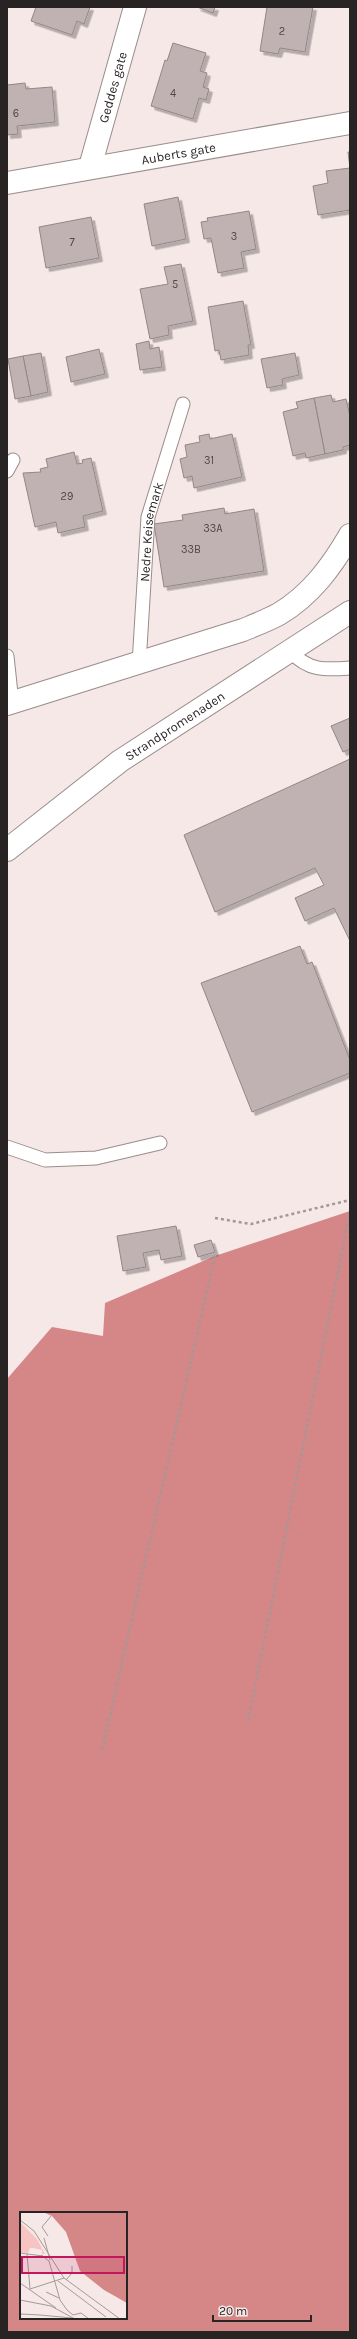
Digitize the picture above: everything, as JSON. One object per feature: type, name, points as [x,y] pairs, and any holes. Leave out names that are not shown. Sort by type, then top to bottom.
[{"type":"street","name":"Geddes gate","points":[[90,168],[135,7]]},
{"type":"street","name":"Auberts gate","points":[[7,183],[350,122]]},
{"type":"street","points":[[9,704],[243,630],[279,613],[303,596],[332,566],[350,535]]},
{"type":"street","name":"Strandpromenaden","points":[[7,850],[120,761],[350,612]]},
{"type":"lane","name":"Nedre Keisemark","points":[[139,664],[148,517],[183,404]]},
{"type":"lane","points":[[290,651],[299,661],[309,666],[329,670],[350,668]]},
{"type":"lane","points":[[7,656],[9,704]]},
{"type":"lane","points":[[7,1147],[45,1160],[96,1158],[160,1143]]},
{"type":"path","points":[[215,1218],[251,1224],[350,1200]]},
{"type":"path","points":[[248,1721],[350,1212]]},
{"type":"path","points":[[102,1750],[215,1256]]},
{"type":"shaded area","points":[[350,1211],[350,2332],[7,2332],[7,1379],[52,1327],[103,1336],[105,1303],[215,1256]]},
{"type":"building","points":[[36,7],[90,7],[84,24],[77,21],[72,35],[31,21]]},
{"type":"building","points":[[197,7],[215,7],[213,13]]},
{"type":"building","points":[[267,7],[313,7],[305,52],[280,48],[278,54],[260,51]]},
{"type":"building","points":[[173,43],[206,53],[200,71],[207,73],[203,87],[209,89],[206,100],[199,98],[193,119],[151,106],[165,60],[167,61]]},
{"type":"building","points":[[25,83],[26,89],[52,87],[55,122],[17,126],[18,134],[7,135],[7,85]]},
{"type":"building","points":[[348,152],[350,152],[350,168]]},
{"type":"building","points":[[350,168],[350,210],[318,215],[313,186],[328,183],[326,171]]},
{"type":"building","points":[[178,197],[186,239],[152,246],[144,204]]},
{"type":"building","points":[[249,211],[256,249],[241,252],[244,268],[218,273],[211,238],[204,239],[201,222],[208,221],[207,218]]},
{"type":"building","points":[[91,217],[99,258],[46,268],[39,227]]},
{"type":"building","points":[[181,264],[193,321],[168,326],[169,335],[150,339],[140,289],[168,284],[164,267]]},
{"type":"building","points":[[243,301],[251,345],[248,345],[249,355],[221,360],[219,350],[215,351],[208,307]]},
{"type":"building","points":[[149,341],[150,349],[159,347],[162,367],[140,370],[136,344]]},
{"type":"building","points":[[99,349],[105,374],[71,382],[66,357]]},
{"type":"building","points":[[41,353],[48,392],[31,396],[23,356]]},
{"type":"building","points":[[295,353],[299,375],[282,379],[283,385],[267,388],[261,359]]},
{"type":"building","points":[[23,356],[31,396],[15,399],[8,359]]},
{"type":"building","points":[[331,395],[333,402],[346,399],[350,416],[350,445],[343,447],[343,450],[325,454],[314,398]]},
{"type":"building","points":[[314,398],[325,454],[306,458],[305,453],[293,456],[283,412],[298,408],[296,402]]},
{"type":"building","points":[[209,434],[210,439],[232,434],[242,477],[194,488],[192,476],[184,478],[180,459],[187,457],[185,445],[200,442],[199,436]]},
{"type":"building","points":[[74,452],[77,464],[83,463],[82,460],[91,458],[103,511],[83,516],[85,527],[58,533],[56,522],[35,527],[23,473],[41,472],[40,469],[48,467],[46,459]]},
{"type":"building","points":[[224,508],[225,514],[254,509],[264,571],[164,587],[154,524],[183,520],[182,515]]},
{"type":"building","points":[[350,718],[350,749],[343,752],[331,726]]},
{"type":"building","points":[[350,759],[350,941],[334,908],[305,921],[295,898],[324,885],[315,868],[215,912],[184,835]]},
{"type":"building","points":[[300,946],[307,964],[312,962],[350,1060],[350,1073],[252,1112],[201,983]]},
{"type":"building","points":[[176,1226],[182,1256],[161,1260],[159,1250],[143,1253],[146,1267],[123,1271],[117,1236]]},
{"type":"building","points":[[211,1240],[215,1252],[198,1257],[194,1245]]}]
